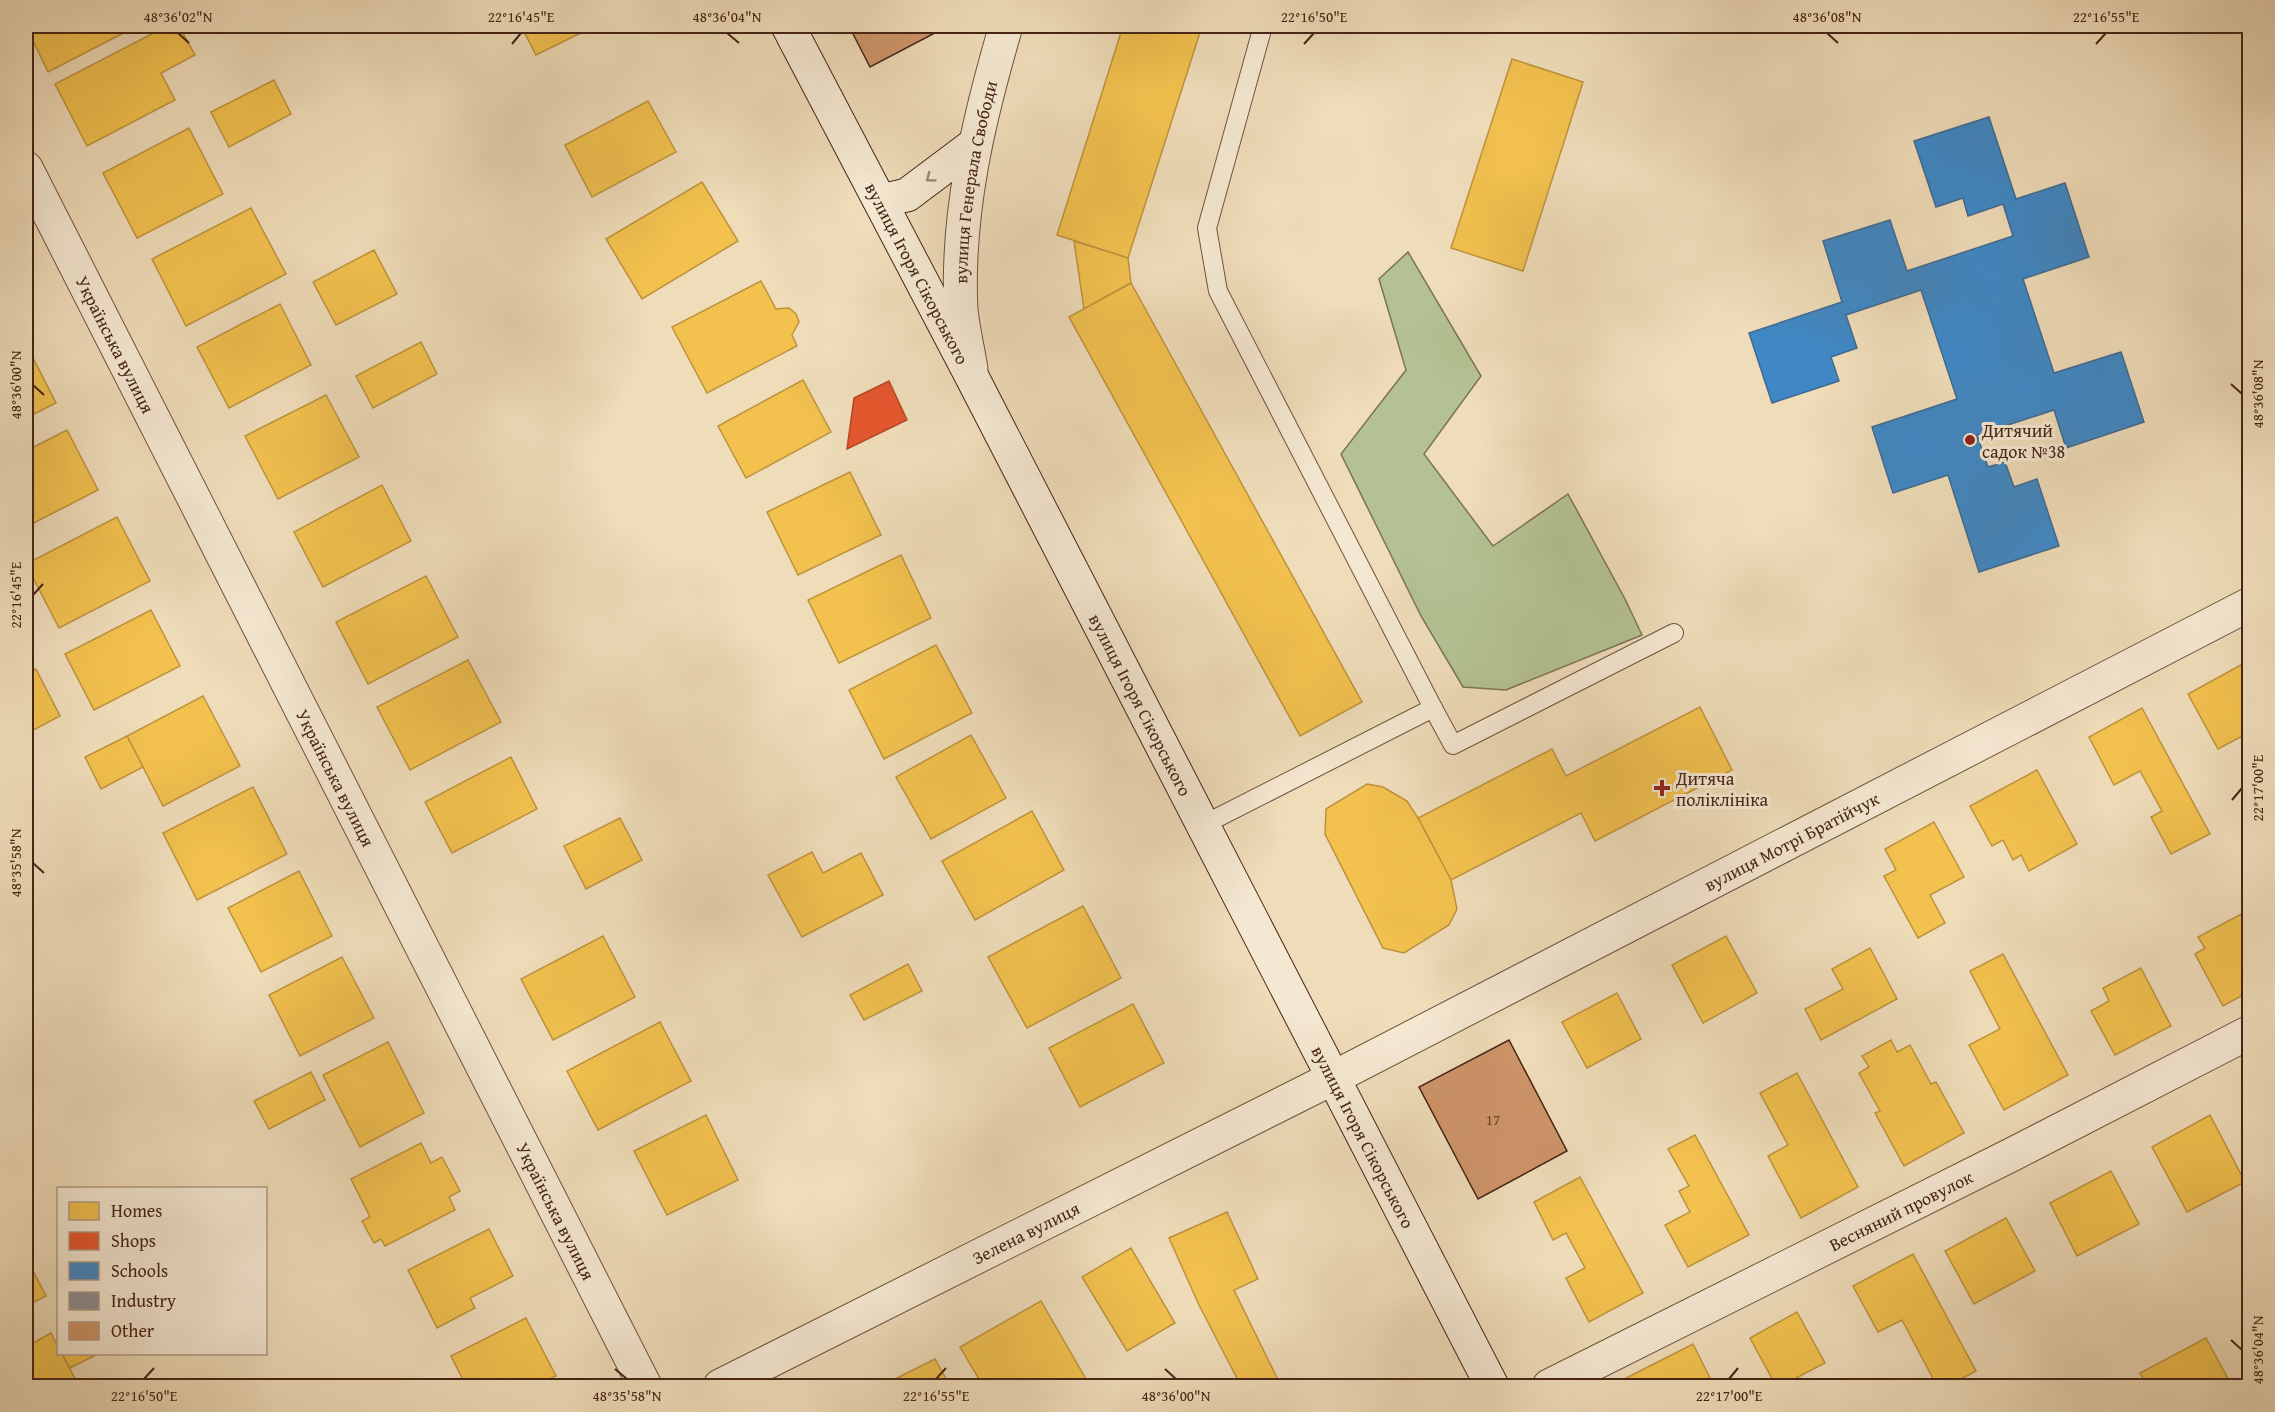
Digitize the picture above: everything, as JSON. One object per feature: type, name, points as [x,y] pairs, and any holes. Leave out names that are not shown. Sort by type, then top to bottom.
[{"type":"street","name":"вулиця Ігоря Сікорського","points":[[788,26],[972,377],[1492,1386]]},
{"type":"street","name":"вулиця Генерала Свободи","points":[[972,377],[962,311],[961,254],[967,192],[975,144],[1006,26]]},
{"type":"street","points":[[880,201],[907,195],[975,144]]},
{"type":"street","name":"Українська вулиця","points":[[26,168],[645,1386]]},
{"type":"street","name":"вулиця Мотрі Братійчук","points":[[1333,1078],[2250,604]]},
{"type":"street","name":"Весняний провулок","points":[[1549,1386],[2003,1159],[2250,1032]]},
{"type":"street","name":"Зелена вулиця","points":[[720,1386],[1333,1078]]},
{"type":"lane","points":[[1263,26],[1207,228],[1218,291],[1453,745],[1674,633]]},
{"type":"lane","points":[[1203,825],[1433,708]]},
{"type":"green space","points":[[1408,252],[1481,376],[1424,454],[1493,546],[1568,494],[1642,635],[1506,690],[1463,687],[1421,616],[1341,454],[1406,370],[1379,279]]},
{"type":"building: Homes","points":[[26,26],[137,26],[48,72]]},
{"type":"building: Homes","points":[[167,26],[179,26],[195,55],[161,73],[175,100],[87,146],[55,84]]},
{"type":"building: Homes","points":[[521,26],[595,26],[536,55]]},
{"type":"building: Homes","points":[[1123,26],[1202,26],[1128,258],[1057,235]]},
{"type":"building: Homes","points":[[1512,59],[1583,82],[1523,271],[1451,248]]},
{"type":"building: Homes","points":[[274,80],[291,114],[229,147],[211,112]]},
{"type":"building: Homes","points":[[648,101],[676,152],[592,197],[565,145]]},
{"type":"building: Homes","points":[[189,128],[223,194],[137,238],[103,173]]},
{"type":"building: Homes","points":[[702,182],[738,241],[642,299],[606,239]]},
{"type":"building: Homes","points":[[251,208],[286,274],[186,326],[152,259]]},
{"type":"building: Homes","points":[[1074,241],[1128,258],[1131,283],[1084,309]]},
{"type":"building: Homes","points":[[374,250],[397,294],[336,325],[313,282]]},
{"type":"building: Homes","points":[[761,281],[776,309],[789,308],[796,314],[799,322],[792,335],[797,346],[707,393],[672,327]]},
{"type":"building: Homes","points":[[1131,283],[1362,702],[1300,736],[1069,317]]},
{"type":"building: Homes","points":[[280,304],[311,365],[229,408],[197,347]]},
{"type":"building: Homes","points":[[421,342],[437,374],[373,408],[356,376]]},
{"type":"building: Homes","points":[[26,344],[56,403],[26,418]]},
{"type":"building: Homes","points":[[803,380],[831,432],[746,478],[718,426]]},
{"type":"building: Homes","points":[[326,395],[359,457],[278,499],[245,436]]},
{"type":"building: Homes","points":[[67,430],[98,490],[26,527],[26,451]]},
{"type":"building: Homes","points":[[850,472],[881,535],[798,575],[767,512]]},
{"type":"building: Homes","points":[[382,485],[411,541],[323,587],[294,532]]},
{"type":"building: Homes","points":[[117,517],[150,581],[59,628],[26,564]]},
{"type":"building: Homes","points":[[901,555],[931,618],[839,663],[808,600]]},
{"type":"building: Homes","points":[[426,576],[458,637],[368,684],[336,622]]},
{"type":"building: Homes","points":[[151,610],[180,666],[94,710],[65,654]]},
{"type":"building: Homes","points":[[936,645],[972,713],[884,759],[849,690]]},
{"type":"building: Homes","points":[[468,660],[501,722],[410,770],[377,707]]},
{"type":"building: Homes","points":[[2248,661],[2250,665],[2250,732],[2218,749],[2188,694]]},
{"type":"building: Homes","points":[[36,669],[60,716],[26,734],[26,675]]},
{"type":"building: Homes","points":[[203,696],[240,766],[163,806],[127,736]]},
{"type":"building: Homes","points":[[1700,707],[1732,770],[1595,841],[1581,813],[1451,880],[1418,818],[1552,749],[1566,776]]},
{"type":"building: Homes","points":[[2142,708],[2210,834],[2171,854],[2151,817],[2162,811],[2140,771],[2114,785],[2089,737]]},
{"type":"building: Homes","points":[[971,735],[1006,798],[931,839],[896,777]]},
{"type":"building: Homes","points":[[127,736],[143,767],[101,789],[85,757]]},
{"type":"building: Homes","points":[[511,757],[537,809],[452,853],[425,802]]},
{"type":"building: Homes","points":[[2037,770],[2077,844],[2029,871],[2021,855],[2013,860],[2003,840],[1992,846],[1970,806]]},
{"type":"building: Homes","points":[[1367,784],[1383,787],[1407,801],[1451,880],[1457,909],[1449,925],[1404,953],[1383,948],[1325,834],[1326,809]]},
{"type":"building: Homes","points":[[253,787],[287,854],[197,900],[163,833]]},
{"type":"building: Homes","points":[[1032,811],[1064,870],[975,920],[942,861]]},
{"type":"building: Homes","points":[[620,818],[642,860],[586,889],[564,846]]},
{"type":"building: Homes","points":[[1934,822],[1964,877],[1930,895],[1945,923],[1918,938],[1884,876],[1896,870],[1885,849]]},
{"type":"building: Homes","points":[[812,852],[823,873],[861,853],[883,895],[802,937],[768,875]]},
{"type":"building: Homes","points":[[299,871],[332,936],[261,972],[228,908]]},
{"type":"building: Homes","points":[[1083,906],[1121,978],[1027,1028],[988,957]]},
{"type":"building: Homes","points":[[2247,911],[2250,917],[2250,991],[2223,1006],[2195,954],[2205,948],[2198,937]]},
{"type":"building: Homes","points":[[603,936],[635,997],[553,1040],[521,979]]},
{"type":"building: Homes","points":[[1726,936],[1757,993],[1703,1023],[1672,965]]},
{"type":"building: Homes","points":[[1870,948],[1897,999],[1821,1040],[1805,1009],[1843,989],[1832,969]]},
{"type":"building: Homes","points":[[2003,954],[2068,1075],[2004,1110],[1969,1045],[2000,1029],[1970,971]]},
{"type":"building: Homes","points":[[342,957],[374,1018],[300,1056],[269,995]]},
{"type":"building: Homes","points":[[908,964],[922,991],[864,1020],[850,995]]},
{"type":"building: Homes","points":[[2141,968],[2171,1026],[2115,1055],[2091,1011],[2109,1001],[2103,988]]},
{"type":"building: Homes","points":[[1617,993],[1641,1039],[1587,1068],[1562,1022]]},
{"type":"building: Homes","points":[[1133,1004],[1164,1063],[1080,1107],[1049,1048]]},
{"type":"building: Homes","points":[[660,1022],[691,1081],[598,1130],[567,1071]]},
{"type":"building: Homes","points":[[1891,1040],[1897,1052],[1910,1045],[1931,1084],[1936,1082],[1964,1133],[1904,1166],[1875,1113],[1880,1111],[1859,1073],[1869,1067],[1862,1056]]},
{"type":"building: Homes","points":[[388,1042],[424,1113],[360,1147],[323,1075]]},
{"type":"building: Homes","points":[[311,1072],[325,1100],[269,1129],[254,1101]]},
{"type":"building: Homes","points":[[1797,1073],[1858,1187],[1801,1218],[1768,1156],[1788,1145],[1760,1093]]},
{"type":"building: Homes","points":[[706,1115],[738,1180],[667,1215],[634,1151]]},
{"type":"building: Homes","points":[[2210,1115],[2245,1182],[2187,1212],[2152,1147]]},
{"type":"building: Homes","points":[[1695,1135],[1749,1235],[1688,1267],[1665,1225],[1690,1212],[1679,1191],[1689,1186],[1668,1149]]},
{"type":"building: Homes","points":[[421,1143],[431,1163],[442,1157],[460,1191],[449,1197],[455,1210],[385,1246],[381,1239],[374,1243],[362,1221],[370,1217],[351,1179]]},
{"type":"building: Homes","points":[[2111,1171],[2139,1224],[2077,1256],[2050,1203]]},
{"type":"building: Homes","points":[[1580,1177],[1643,1293],[1589,1322],[1566,1278],[1585,1268],[1566,1233],[1553,1240],[1534,1202]]},
{"type":"building: Homes","points":[[1227,1212],[1258,1279],[1234,1290],[1281,1386],[1241,1386],[1199,1305],[1169,1238]]},
{"type":"building: Homes","points":[[2006,1218],[2035,1271],[1974,1304],[1945,1251]]},
{"type":"building: Homes","points":[[489,1229],[513,1276],[470,1298],[475,1308],[437,1328],[408,1270]]},
{"type":"building: Homes","points":[[1131,1248],[1175,1323],[1127,1351],[1082,1277]]},
{"type":"building: Homes","points":[[1913,1254],[1976,1371],[1948,1386],[1937,1386],[1902,1320],[1878,1332],[1853,1286]]},
{"type":"building: Homes","points":[[26,1257],[46,1296],[26,1306]]},
{"type":"building: Homes","points":[[1041,1301],[1090,1386],[983,1386],[960,1347]]},
{"type":"building: Homes","points":[[1797,1312],[1825,1363],[1781,1386],[1776,1386],[1750,1338]]},
{"type":"building: Homes","points":[[526,1318],[556,1376],[535,1386],[466,1386],[451,1356]]},
{"type":"building: Homes","points":[[51,1333],[57,1345],[57,1355],[63,1355],[79,1386],[26,1386],[26,1347]]},
{"type":"building: Homes","points":[[2206,1338],[2232,1386],[2147,1386],[2140,1373]]},
{"type":"building: Homes","points":[[1693,1344],[1714,1386],[1628,1386],[1624,1379]]},
{"type":"building: Homes","points":[[63,1355],[96,1355],[70,1368]]},
{"type":"building: Homes","points":[[935,1359],[950,1386],[881,1386]]},
{"type":"building: Homes","points":[[1617,1380],[1620,1386],[1604,1386]]},
{"type":"building: Shops","points":[[889,381],[907,420],[847,449],[854,398]]},
{"type":"building: Schools","points":[[1989,117],[2016,199],[2065,183],[2089,257],[2023,279],[2054,373],[2121,352],[2144,422],[2066,448],[2054,410],[1977,435],[1988,467],[2005,462],[2014,487],[2037,479],[2059,546],[1979,572],[1948,475],[1893,493],[1872,427],[1957,399],[1921,290],[1846,315],[1857,348],[1831,357],[1839,381],[1772,403],[1749,333],[1842,302],[1823,241],[1890,220],[1907,271],[2013,236],[2003,204],[1968,216],[1963,198],[1936,207],[1914,141]]},
{"type":"building: Industry","points":[[2250,732],[2250,749],[2243,736]]},
{"type":"building: Other","points":[[849,26],[928,26],[933,34],[870,67]]},
{"type":"building: Other","points":[[1509,1040],[1567,1151],[1478,1199],[1419,1087]]},
{"type":"place","name":"Дитячий садок №38","points":[[1970,440]]},
{"type":"place","name":"Дитяча поліклініка","points":[[1662,788]]}]
